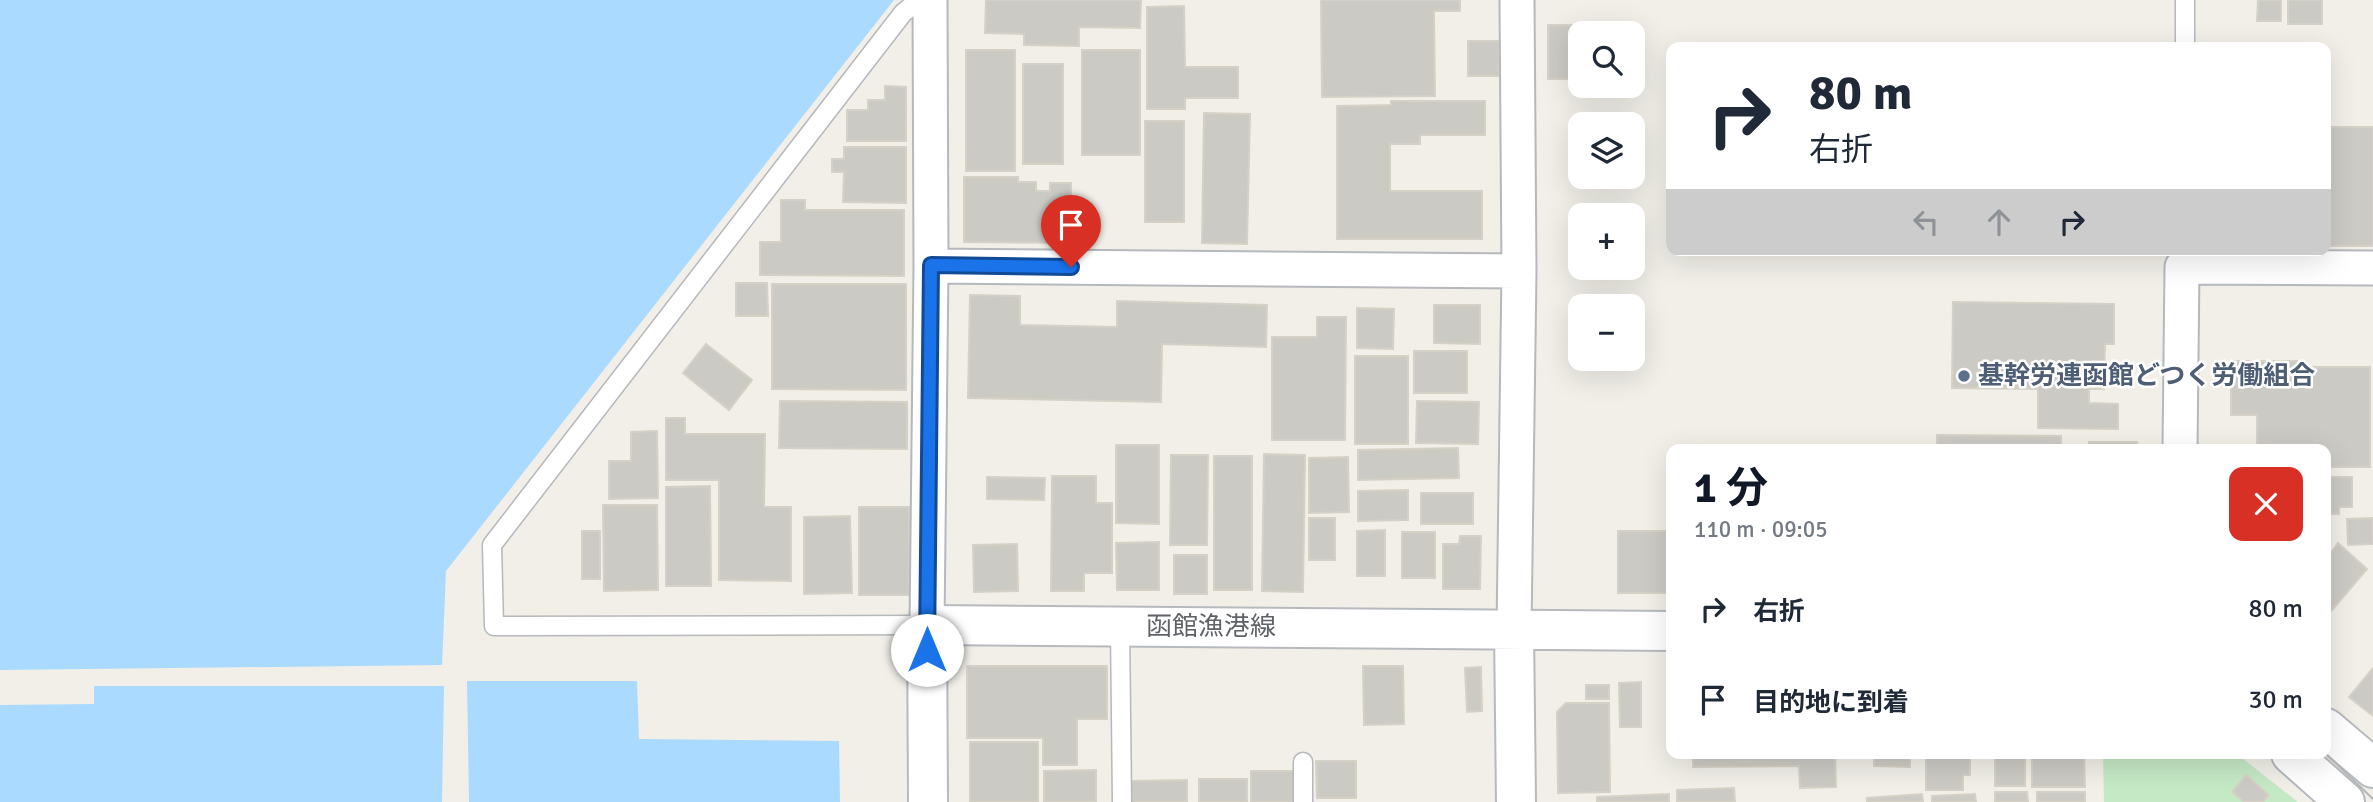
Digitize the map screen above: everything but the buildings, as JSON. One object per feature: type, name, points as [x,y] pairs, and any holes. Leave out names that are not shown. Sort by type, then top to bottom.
[{"type":"main road","name":"函館漁港線","points":[[927,625],[1666,631]]},
{"type":"main road","points":[[927,625],[928,802]]},
{"type":"main road","points":[[1514,629],[1516,802]]},
{"type":"main road","points":[[2331,732],[2373,768]]},
{"type":"main road","points":[[2297,759],[2345,802]]},
{"type":"street","points":[[927,625],[931,265],[930,0]]},
{"type":"street","points":[[1514,629],[1518,271],[1517,0]]},
{"type":"street","points":[[2180,444],[2182,267],[2187,258],[2373,268]]},
{"type":"street","points":[[931,265],[1518,271]]},
{"type":"lane","points":[[919,0],[903,13],[492,545],[494,625],[927,625]]},
{"type":"lane","points":[[2185,0],[2185,42]]},
{"type":"lane","points":[[1120,627],[1122,802]]},
{"type":"lane","points":[[1303,762],[1303,802]]},
{"type":"green space","points":[[2103,759],[2243,759],[2298,802],[2104,802]]},
{"type":"water","points":[[0,0],[894,0],[446,571],[442,665],[0,670]]},
{"type":"water","points":[[467,681],[637,681],[639,739],[839,741],[840,802],[469,802]]},
{"type":"water","points":[[94,686],[444,686],[442,802],[0,802],[0,705],[94,704]]},
{"type":"tram line","points":[[2331,759],[2373,799]]},
{"type":"place","name":"基幹労連函館どつく労働組合","points":[[1964,376]]},
{"type":"route","points":[[927,650],[931,265],[1071,267]]}]
